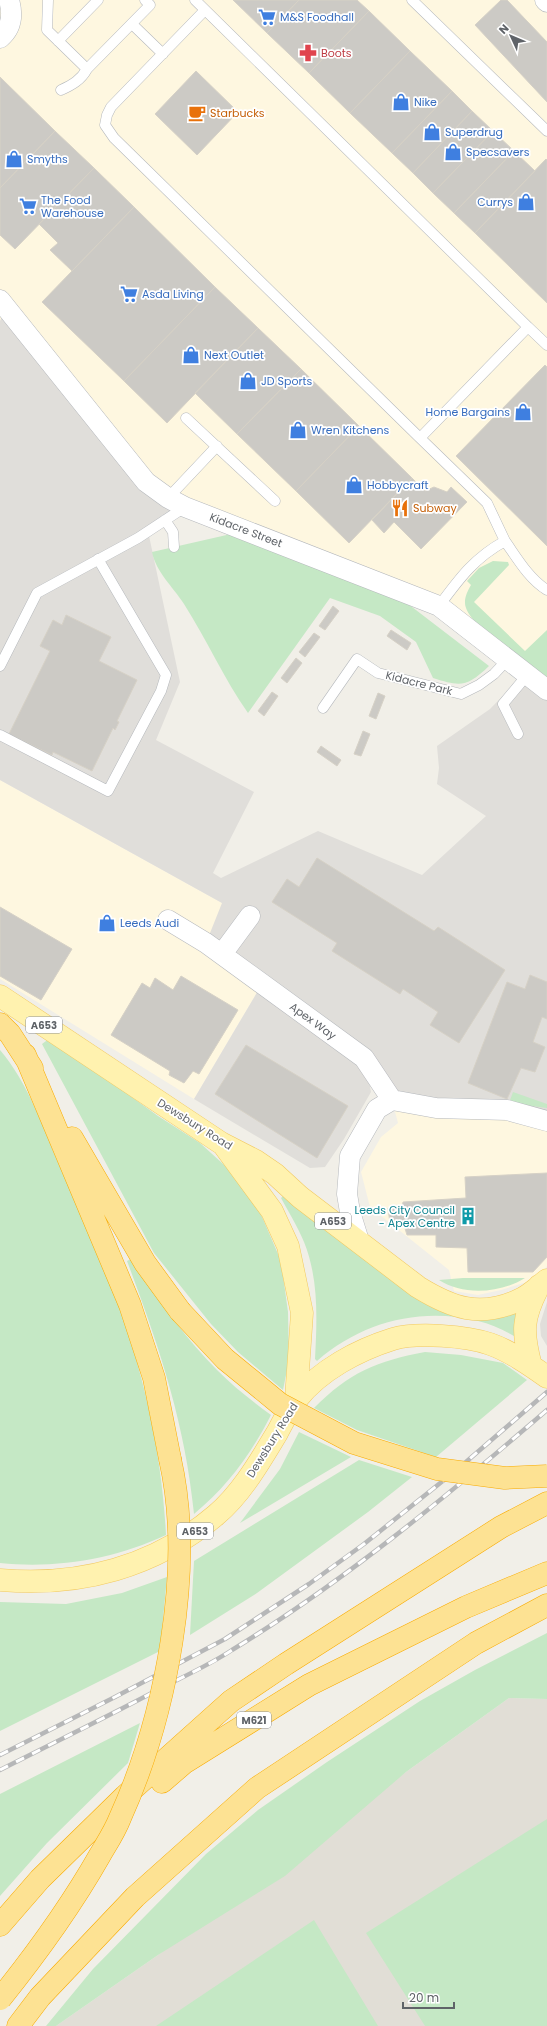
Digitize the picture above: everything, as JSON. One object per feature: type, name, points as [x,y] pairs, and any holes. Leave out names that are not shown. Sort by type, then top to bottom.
[{"type":"highway","points":[[0,1024],[10,1034],[25,1055],[145,1263],[180,1311],[225,1359],[280,1404],[354,1443],[437,1469],[505,1478],[547,1476]]},
{"type":"highway","points":[[0,1999],[32,1960],[79,1893],[120,1819],[151,1736],[170,1653],[178,1588],[175,1483],[154,1378],[130,1305],[25,1055]]},
{"type":"highway","points":[[0,1926],[40,1879],[125,1796],[231,1701],[286,1664],[501,1527],[547,1503]]},
{"type":"highway","name":"M621","points":[[0,1926],[52,1875],[184,1763],[309,1685],[466,1607],[547,1573]]},
{"type":"highway","points":[[18,2026],[40,1997],[135,1897],[257,1788],[476,1643],[547,1605]]},
{"type":"main road","name":"Dewsbury Road","points":[[0,996],[222,1143],[256,1161],[275,1174],[300,1197],[418,1287],[443,1302],[464,1308],[494,1309],[520,1300],[543,1283]]},
{"type":"main road","name":"A653","points":[[222,1143],[272,1211],[288,1246],[302,1313],[296,1399]]},
{"type":"main road","name":"A653","points":[[539,1371],[524,1339],[528,1306],[543,1283]]},
{"type":"main road","name":"Dewsbury Road","points":[[0,1580],[45,1581],[90,1576],[141,1562],[161,1553],[202,1526],[218,1513],[244,1485],[296,1399],[344,1359],[394,1339],[433,1336],[456,1337],[491,1344],[539,1371]]},
{"type":"street","points":[[0,38],[8,28],[11,19],[9,0]]},
{"type":"street","name":"Kidacre Street","points":[[2,310],[146,482],[176,502],[439,606],[547,690]]},
{"type":"street","points":[[222,954],[250,916]]},
{"type":"street","name":"Apex Way","points":[[168,920],[222,954],[364,1058],[392,1100]]},
{"type":"street","points":[[359,1241],[350,1212],[347,1194],[350,1156],[377,1109],[392,1100],[436,1108],[507,1110],[547,1122]]},
{"type":"lane","points":[[48,0],[47,30],[87,69]]},
{"type":"lane","points":[[58,41],[98,0]]},
{"type":"lane","points":[[60,90],[74,84],[84,76],[87,69],[150,5],[145,0]]},
{"type":"lane","points":[[195,0],[547,345]]},
{"type":"lane","points":[[412,0],[547,131]]},
{"type":"lane","points":[[205,10],[112,107],[107,115],[105,125],[114,138],[487,503],[505,541],[521,564],[540,586],[547,590]]},
{"type":"lane","points":[[132,24],[163,54]]},
{"type":"lane","points":[[420,438],[528,327]]},
{"type":"lane","points":[[186,418],[275,501]]},
{"type":"lane","points":[[0,666],[37,593],[138,538],[165,520],[176,502],[217,446]]},
{"type":"lane","points":[[165,520],[173,532],[174,547]]},
{"type":"lane","points":[[439,606],[459,578],[476,560],[505,541]]},
{"type":"lane","points":[[0,735],[108,791],[161,691],[166,675],[98,559]]},
{"type":"lane","name":"Kidacre Park","points":[[323,708],[357,659],[378,673],[461,694],[479,685],[494,674],[508,659]]},
{"type":"lane","points":[[518,734],[503,704],[528,674]]},
{"type":"shaded area","points":[[0,0],[547,0],[547,646],[531,668],[439,606],[168,498],[6,308],[0,321]]},
{"type":"shaded area","points":[[6,308],[146,482],[185,507],[148,531],[180,682],[156,740],[254,792],[213,873],[221,878],[318,831],[422,875],[486,816],[437,784],[439,768],[437,746],[490,709],[525,673],[547,691],[547,1121],[392,1100],[365,1059],[371,1092],[344,1139],[325,1167],[310,1168],[194,1099],[262,984],[206,943],[222,903],[0,780],[0,321]]},
{"type":"shaded area","name":"Leeds Audi","points":[[0,780],[222,903],[262,984],[194,1099],[0,979]]},
{"type":"shaded area","points":[[392,1100],[547,1121],[547,1266],[544,1270],[527,1282],[501,1290],[478,1295],[454,1291],[449,1270],[370,1207],[361,1172],[381,1137],[398,1123]]},
{"type":"shaded area","points":[[547,1302],[547,1346],[541,1336],[540,1324]]},
{"type":"shaded area","points":[[509,1698],[547,1699],[547,2026],[56,2026],[158,1955]]},
{"type":"green space","points":[[231,534],[399,597],[489,666],[475,678],[463,683],[450,683],[433,678],[416,642],[380,616],[330,598],[248,713],[231,687],[184,604],[161,573],[152,552]]},
{"type":"green space","points":[[493,561],[508,562],[509,565],[474,602],[525,651],[547,630],[547,680],[490,636],[471,617],[466,608],[465,599],[471,585],[467,581],[479,568]]},
{"type":"green space","points":[[50,1038],[158,1116],[200,1143],[233,1173],[260,1212],[281,1261],[288,1312],[289,1360],[283,1390],[238,1352],[211,1324],[154,1253],[42,1044]]},
{"type":"green space","points":[[0,1050],[19,1076],[34,1105],[108,1277],[134,1351],[155,1442],[164,1504],[166,1535],[126,1550],[85,1560],[42,1565],[0,1563]]},
{"type":"green space","points":[[513,1092],[547,1104],[547,1108],[509,1103]]},
{"type":"green space","points":[[284,1195],[406,1287],[517,1307],[518,1338],[503,1330],[478,1321],[456,1317],[413,1317],[393,1321],[353,1336],[317,1361],[315,1359],[315,1285],[309,1256],[302,1236],[281,1198]]},
{"type":"green space","points":[[131,1259],[171,1316],[193,1344],[223,1376],[271,1415],[238,1469],[218,1492],[194,1514],[190,1480],[177,1416],[160,1354],[127,1261]]},
{"type":"green space","points":[[463,1278],[525,1278],[505,1287],[482,1291],[459,1289],[439,1280]]},
{"type":"green space","points":[[425,1352],[461,1355],[503,1363],[527,1380],[436,1457],[357,1430],[314,1408],[339,1386],[364,1370],[378,1364]]},
{"type":"green space","points":[[299,1432],[351,1457],[240,1523],[280,1469]]},
{"type":"green space","points":[[359,1460],[412,1477],[368,1512],[257,1593],[190,1635],[194,1561]]},
{"type":"green space","points":[[167,1577],[160,1651],[0,1731],[0,1602],[66,1604],[122,1593]]},
{"type":"green space","points":[[547,1633],[547,1699],[509,1698],[406,1772],[285,1876],[158,1955],[56,2026],[46,2026],[93,1969],[206,1854],[258,1810],[327,1762],[420,1701],[475,1670]]},
{"type":"green space","points":[[140,1723],[128,1763],[47,1843],[0,1896],[0,1794]]},
{"type":"green space","points":[[547,1819],[547,2026],[425,2026],[366,1933]]},
{"type":"green space","points":[[314,1920],[378,2026],[156,2026]]},
{"type":"building","name":"M&S Foodhall","points":[[233,0],[299,0],[267,33]]},
{"type":"building","name":"Boots","points":[[299,0],[357,0],[369,11],[309,73],[267,33]]},
{"type":"building","points":[[501,0],[507,0],[547,42],[547,102],[475,25]]},
{"type":"building","points":[[369,11],[410,51],[350,113],[309,73]]},
{"type":"building","name":"Nike","points":[[410,51],[452,91],[392,153],[350,113]]},
{"type":"building","name":"Starbucks","points":[[196,71],[238,112],[197,155],[155,114]]},
{"type":"building","name":"Smyths","points":[[0,77],[55,131],[0,188]]},
{"type":"building","name":"Superdrug","points":[[452,91],[472,111],[413,173],[392,153]]},
{"type":"building","name":"Specsavers","points":[[472,111],[493,131],[433,193],[413,173]]},
{"type":"building","name":"The Food Warehouse","points":[[55,131],[94,168],[15,249],[0,235],[0,188]]},
{"type":"building","points":[[493,131],[514,151],[454,213],[433,193]]},
{"type":"building","points":[[514,151],[535,171],[475,233],[454,213]]},
{"type":"building","name":"Currys","points":[[546,159],[547,160],[547,303],[475,233]]},
{"type":"building","points":[[94,168],[134,207],[72,271],[50,250],[58,243],[39,224]]},
{"type":"building","name":"Asda Living","points":[[134,207],[215,287],[124,381],[42,302]]},
{"type":"building","name":"Next Outlet","points":[[215,287],[258,328],[167,423],[124,381]]},
{"type":"building","name":"JD Sports","points":[[258,328],[301,369],[237,434],[195,393]]},
{"type":"building","name":"Home Bargains","points":[[545,365],[547,367],[547,546],[456,456]]},
{"type":"building","name":"Wren Kitchens","points":[[301,369],[359,426],[296,491],[237,434]]},
{"type":"building","name":"Hobbycraft","points":[[359,426],[412,478],[349,543],[296,491]]},
{"type":"building","points":[[412,478],[425,491],[434,487],[447,492],[451,487],[467,502],[421,549],[394,522],[384,533],[372,520]]},
{"type":"building","points":[[333,606],[339,611],[325,630],[319,626]]},
{"type":"building","points":[[66,615],[111,637],[99,661],[137,680],[117,721],[119,722],[115,730],[113,728],[92,771],[53,752],[52,755],[9,734],[50,651],[40,646],[53,620],[62,625]]},
{"type":"building","points":[[391,630],[411,643],[407,650],[387,636]]},
{"type":"building","points":[[314,633],[320,637],[305,657],[299,652]]},
{"type":"building","points":[[296,658],[302,663],[287,683],[281,678]]},
{"type":"building","points":[[272,692],[278,696],[264,716],[258,711]]},
{"type":"building","points":[[378,693],[385,696],[376,719],[369,716]]},
{"type":"building","points":[[363,731],[370,734],[361,756],[354,754]]},
{"type":"building","points":[[321,746],[341,760],[337,766],[317,752]]},
{"type":"building","points":[[317,858],[434,931],[438,927],[505,970],[459,1043],[430,1025],[438,1012],[403,989],[400,994],[332,951],[337,943],[272,902],[287,879],[299,887]]},
{"type":"building","points":[[0,907],[72,949],[41,1000],[0,976]]},
{"type":"building","points":[[530,975],[547,982],[547,1019],[542,1017],[533,1042],[545,1047],[535,1072],[521,1068],[507,1099],[468,1083],[507,982],[525,989]]},
{"type":"building","points":[[181,976],[238,1010],[199,1074],[193,1071],[184,1083],[169,1075],[170,1071],[111,1035],[142,983],[150,988],[155,978],[173,990]]},
{"type":"building","points":[[246,1045],[348,1106],[317,1158],[215,1094]]},
{"type":"building","name":"Leeds City Council - Apex Centre","points":[[547,1173],[547,1257],[533,1272],[468,1272],[467,1248],[436,1247],[436,1235],[407,1235],[404,1225],[390,1223],[388,1208],[402,1208],[403,1202],[466,1198],[465,1177]]},
{"type":"railway","points":[[0,1755],[225,1639],[309,1584],[364,1544],[459,1468],[547,1392]]},
{"type":"railway","points":[[0,1770],[207,1665],[274,1623],[355,1566],[433,1506],[547,1410]]},
{"type":"place","name":"M&S Foodhall","points":[[267,17]]},
{"type":"place","name":"Boots","points":[[308,53]]},
{"type":"place","name":"Nike","points":[[401,102]]},
{"type":"place","name":"Starbucks","points":[[197,113]]},
{"type":"place","name":"Superdrug","points":[[432,132]]},
{"type":"place","name":"Specsavers","points":[[453,152]]},
{"type":"place","name":"Smyths","points":[[14,159]]},
{"type":"place","name":"Currys","points":[[526,202]]},
{"type":"place","name":"The Food Warehouse","points":[[28,206]]},
{"type":"place","name":"Asda Living","points":[[129,294]]},
{"type":"place","name":"Next Outlet","points":[[191,355]]},
{"type":"place","name":"JD Sports","points":[[248,381]]},
{"type":"place","name":"Home Bargains","points":[[523,412]]},
{"type":"place","name":"Wren Kitchens","points":[[298,430]]},
{"type":"place","name":"Hobbycraft","points":[[354,485]]},
{"type":"place","name":"Subway","points":[[400,508]]},
{"type":"place","name":"Leeds Audi","points":[[107,923]]},
{"type":"place","name":"Leeds City Council - Apex Centre","points":[[468,1216]]}]
